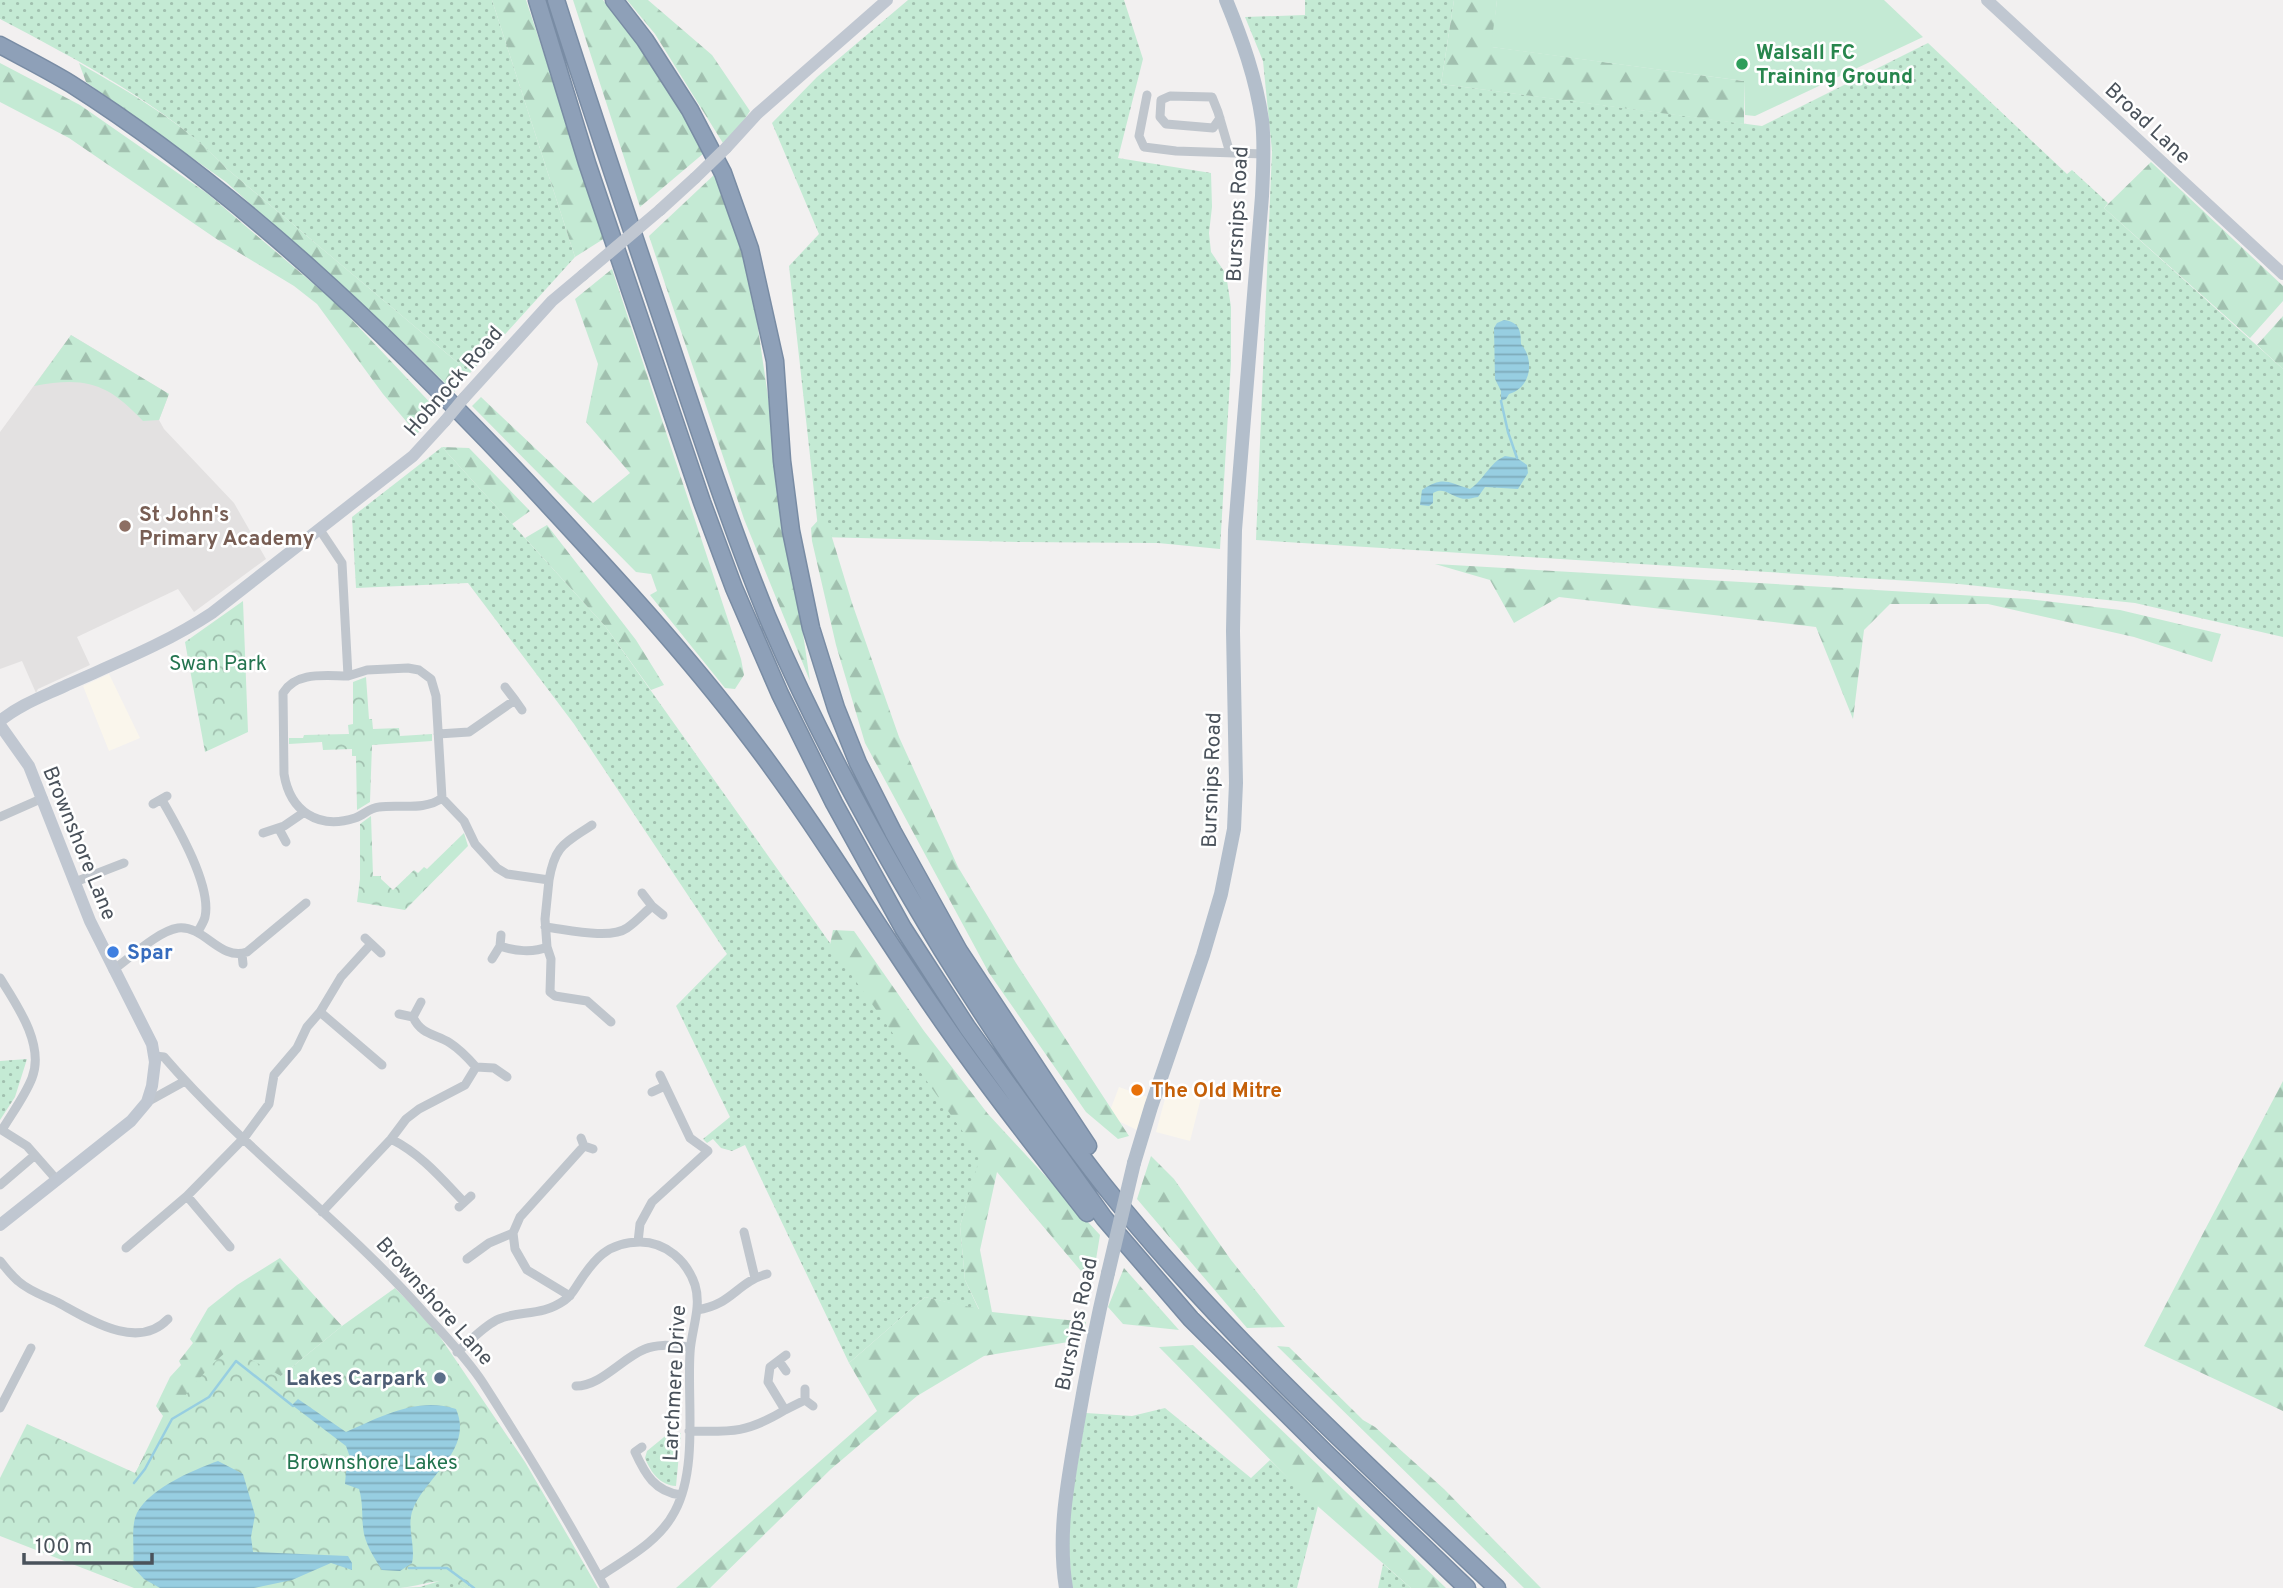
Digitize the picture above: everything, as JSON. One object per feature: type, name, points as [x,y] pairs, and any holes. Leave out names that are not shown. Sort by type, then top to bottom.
[{"type":"highway","points":[[537,0],[587,163],[702,502],[734,588],[780,694],[834,803],[903,928],[967,1027],[1104,1218],[1191,1319],[1467,1588]]},
{"type":"highway","points":[[556,0],[709,467],[744,559],[797,684],[855,799],[905,887],[1008,1054],[1102,1182],[1155,1247],[1234,1332],[1342,1441],[1497,1588]]},
{"type":"highway","points":[[614,0],[645,40],[690,110],[723,173],[750,249],[775,361],[791,531],[811,628],[836,708],[881,808],[959,951],[1058,1103],[1141,1218],[1155,1247]]},
{"type":"highway","points":[[0,45],[68,82],[149,137],[242,208],[350,302],[489,442],[663,630],[752,740],[949,1032],[1031,1141],[1101,1230],[1140,1274],[1168,1292]]},
{"type":"highway","points":[[836,708],[835,722],[865,795],[899,862],[905,887]]},
{"type":"highway","points":[[813,830],[833,848],[932,992],[967,1027]]},
{"type":"main road","name":"Hobnock Road","points":[[0,723],[9,713],[185,631],[413,456],[513,341],[552,301],[660,210],[726,148],[757,114],[887,0]]},
{"type":"main road","name":"Bursnips Road","points":[[1066,1588],[1061,1530],[1085,1384],[1108,1273],[1150,1107],[1203,956],[1224,884],[1234,829],[1235,530],[1264,154],[1262,122],[1253,73],[1226,0]]},
{"type":"main road","name":"Broad Lane","points":[[1987,0],[2283,274]]},
{"type":"main road","name":"Brownshore Lane","points":[[0,723],[24,757],[43,798],[90,921],[149,1037],[155,1056]]},
{"type":"main road","points":[[2,1218],[131,1121],[147,1102],[154,1078],[155,1056]]},
{"type":"street","points":[[1147,95],[1139,136],[1144,148],[1176,152],[1264,154]]},
{"type":"street","points":[[1220,118],[1213,128],[1166,124],[1160,117],[1161,100],[1170,96],[1212,97],[1220,118],[1230,153]]},
{"type":"street","points":[[320,530],[342,563],[348,676]]},
{"type":"street","points":[[442,798],[432,804],[376,807],[348,820],[315,820],[303,813],[286,786],[283,693],[290,684],[301,678],[348,676],[375,669],[408,668],[424,672],[436,689],[442,798],[464,821],[475,844],[496,868],[507,874],[550,880]]},
{"type":"street","points":[[505,687],[523,710]]},
{"type":"street","points":[[438,734],[469,732],[515,700]]},
{"type":"street","points":[[0,817],[43,798]]},
{"type":"street","points":[[160,800],[188,846],[204,895],[205,917],[198,932]]},
{"type":"street","points":[[262,833],[279,829],[303,813]]},
{"type":"street","points":[[592,825],[558,850],[552,863],[545,927],[551,959],[550,992],[555,996],[587,1001],[611,1022]]},
{"type":"street","points":[[279,829],[286,842]]},
{"type":"street","points":[[75,882],[124,863]]},
{"type":"street","points":[[642,893],[663,915]]},
{"type":"street","points":[[114,970],[169,930],[179,928],[198,932],[224,950],[242,954],[295,907],[306,903]]},
{"type":"street","points":[[545,927],[618,932],[626,929],[652,906]]},
{"type":"street","points":[[492,959],[500,946],[501,935]]},
{"type":"street","points":[[126,1248],[187,1196],[244,1138],[269,1104],[274,1075],[297,1048],[307,1027],[368,941],[381,953]]},
{"type":"street","points":[[500,946],[530,951],[547,947]]},
{"type":"street","points":[[242,954],[243,964]]},
{"type":"street","points":[[0,978],[25,1022],[36,1053],[31,1081],[1,1130],[36,1155],[56,1179]]},
{"type":"street","points":[[413,1017],[421,1002]]},
{"type":"street","points":[[320,1012],[382,1065]]},
{"type":"street","points":[[399,1014],[413,1017]]},
{"type":"street","points":[[413,1017],[417,1026],[463,1052],[476,1067],[494,1068],[507,1076]]},
{"type":"street","name":"Brownshore Lane","points":[[155,1056],[164,1057],[185,1081],[386,1272],[457,1352],[482,1382],[605,1588]]},
{"type":"street","points":[[322,1212],[391,1139],[406,1119],[466,1084],[476,1067]]},
{"type":"street","points":[[660,1075],[690,1138],[708,1151]]},
{"type":"street","points":[[147,1102],[185,1081]]},
{"type":"street","points":[[652,1092],[665,1086]]},
{"type":"street","points":[[391,1139],[410,1148],[464,1202]]},
{"type":"street","points":[[457,1352],[495,1320],[545,1310],[570,1296],[596,1258],[606,1250],[617,1244],[638,1242],[640,1224],[652,1202],[716,1143]]},
{"type":"street","points":[[570,1296],[527,1270],[515,1249],[513,1233],[520,1217],[586,1144]]},
{"type":"street","points":[[0,1185],[36,1155]]},
{"type":"street","points":[[187,1196],[230,1247]]},
{"type":"street","points":[[744,1232],[754,1278]]},
{"type":"street","points":[[467,1259],[489,1243],[513,1233]]},
{"type":"street","name":"Larchmere Drive","points":[[599,1577],[653,1539],[664,1528],[681,1495],[687,1472],[690,1347],[697,1310],[696,1286],[682,1261],[660,1247],[638,1242]]},
{"type":"street","points":[[0,1261],[20,1283],[109,1328],[134,1333],[146,1332],[155,1329],[167,1319]]},
{"type":"street","points":[[697,1310],[721,1304],[754,1278],[767,1274]]},
{"type":"street","points":[[576,1385],[587,1386],[647,1348],[690,1347]]},
{"type":"street","points":[[0,1408],[31,1348]]},
{"type":"street","points":[[785,1410],[768,1382],[770,1367],[783,1358],[786,1371]]},
{"type":"street","points":[[587,1386],[587,1397]]},
{"type":"street","points":[[689,1431],[740,1431],[762,1424],[785,1410],[809,1403],[805,1390]]},
{"type":"street","points":[[642,1447],[635,1452],[649,1479],[663,1490],[681,1495]]},
{"type":"shaded area","name":"St John's Primary Academy","points":[[71,335],[169,394],[159,420],[164,429],[234,503],[266,559],[194,612],[178,589],[77,637],[90,665],[38,689],[36,693],[22,661],[0,669],[0,432]]},
{"type":"shaded area","points":[[109,674],[140,738],[109,751],[83,686]]},
{"type":"shaded area","points":[[1169,1084],[1203,1090],[1190,1141],[1156,1132]]},
{"type":"shaded area","points":[[1119,1087],[1147,1097],[1137,1130],[1108,1116]]},
{"type":"green space","points":[[0,0],[492,0],[575,257],[470,373],[178,125],[119,85],[0,19]]},
{"type":"green space","points":[[492,0],[526,0],[605,238],[575,257]]},
{"type":"green space","points":[[573,0],[603,0],[648,55],[679,102],[704,153],[640,207]]},
{"type":"green space","points":[[627,0],[648,0],[712,55],[750,111],[726,148],[655,34]]},
{"type":"green space","points":[[908,0],[1124,0],[1143,59],[1118,158],[1211,173],[1211,252],[1226,274],[1231,307],[1231,363],[1220,549],[1158,543],[819,537],[789,266],[819,234],[772,123],[817,77]]},
{"type":"green space","points":[[1305,0],[1454,0],[1441,84],[1762,126],[1928,43],[2067,174],[2072,170],[2108,203],[2104,208],[2283,369],[2283,637],[2135,603],[1959,584],[1256,540],[1272,151],[1263,61],[1245,17],[1305,15]]},
{"type":"green space","points":[[1454,0],[1497,0],[1492,47],[1744,81],[1744,124],[1441,84]]},
{"type":"green space","name":"Walsall FC Training Ground","points":[[1497,0],[1884,0],[1923,37],[1755,116],[1745,115],[1744,81],[1491,47]]},
{"type":"green space","points":[[0,63],[80,105],[208,194],[336,303],[438,411],[417,434],[383,394],[317,304],[294,286],[218,240],[69,138],[0,102]]},
{"type":"green space","points":[[79,63],[156,110],[193,137],[226,168],[470,373],[454,392],[402,341],[226,182],[86,82]]},
{"type":"green space","points":[[2151,162],[2283,286],[2283,301],[2250,338],[2104,208]]},
{"type":"green space","points":[[715,174],[735,226],[752,288],[810,681],[744,519],[649,236]]},
{"type":"green space","points":[[612,269],[741,659],[744,675],[735,689],[725,688],[650,595],[657,591],[651,574],[636,572],[472,406],[481,397],[593,503],[630,473],[586,422],[598,364],[575,299]]},
{"type":"green space","points":[[2283,316],[2283,369],[2257,345]]},
{"type":"green space","points":[[71,335],[169,394],[159,420],[143,421],[118,398],[94,386],[68,382],[34,386]]},
{"type":"green space","points":[[442,447],[605,626],[981,1156],[960,1226],[965,1280],[979,1310],[925,1297],[849,1363],[745,1145],[732,1151],[721,1148],[713,1139],[707,1143],[703,1139],[730,1117],[676,1006],[727,954],[574,724],[468,583],[356,588],[352,517]]},
{"type":"green space","points":[[442,447],[469,448],[530,511],[512,524]]},
{"type":"green space","points":[[822,516],[827,521],[852,603],[899,737],[958,867],[1016,963],[1129,1136],[1118,1139],[1086,1112],[989,973],[865,743],[836,645],[812,541],[811,528]]},
{"type":"green space","points":[[547,525],[636,640],[664,685],[651,690],[605,626],[525,538]]},
{"type":"green space","points":[[1435,564],[2028,599],[2120,610],[2221,634],[2212,662],[2134,637],[1988,604],[1890,604],[1864,630],[1853,719],[1816,627],[1559,597],[1514,623],[1490,580]]},
{"type":"green space","name":"Swan Park","points":[[243,601],[248,732],[205,752],[185,642]]},
{"type":"green space","points":[[366,677],[369,719],[372,719],[373,729],[399,728],[400,736],[432,734],[432,741],[372,745],[370,802],[357,810],[356,756],[352,756],[352,749],[323,750],[322,742],[289,744],[289,738],[349,734],[348,725],[353,724],[353,682]]},
{"type":"green space","points":[[371,816],[373,876],[381,876],[393,890],[414,870],[418,873],[424,867],[427,869],[464,833],[468,846],[405,910],[357,902],[360,879],[360,824]]},
{"type":"green space","points":[[833,930],[854,931],[924,1031],[988,1114],[1100,1235],[1092,1284],[997,1172],[980,1250],[992,1312],[1086,1322],[1081,1342],[984,1356],[917,1396],[831,1469],[710,1588],[676,1588],[877,1411],[849,1363],[925,1297],[979,1309],[965,1280],[960,1226],[980,1156],[830,945]]},
{"type":"green space","points":[[27,1059],[15,1097],[0,1120],[0,1061]]},
{"type":"green space","points":[[2283,1081],[2283,1411],[2144,1346]]},
{"type":"green space","points":[[1151,1156],[1174,1179],[1231,1260],[1285,1327],[1247,1328],[1137,1199]]},
{"type":"green space","points":[[280,1258],[342,1326],[281,1376],[135,1474],[163,1416],[156,1406],[170,1377],[181,1365],[179,1361],[193,1343],[190,1339],[208,1308],[237,1285]]},
{"type":"green space","points":[[1124,1268],[1179,1330],[1123,1324],[1108,1307]]},
{"type":"green space","name":"Brownshore Lakes","points":[[395,1288],[434,1328],[525,1462],[598,1588],[465,1588],[441,1581],[400,1588],[134,1588],[0,1536],[0,1478],[27,1424],[135,1473],[187,1393],[226,1352],[237,1352],[281,1376],[342,1326]]},
{"type":"green space","points":[[1193,1345],[1446,1588],[1411,1588],[1305,1495],[1159,1347]]},
{"type":"green space","points":[[1277,1346],[1289,1347],[1363,1420],[1375,1427],[1444,1489],[1541,1588],[1524,1588]]},
{"type":"green space","points":[[1165,1408],[1251,1478],[1270,1460],[1318,1506],[1297,1588],[1072,1588],[1067,1527],[1086,1413],[1132,1416]]},
{"type":"green space","points":[[669,1433],[681,1433],[676,1486],[657,1477],[645,1458],[647,1451]]},
{"type":"green space","points":[[1383,1564],[1411,1588],[1378,1588]]},
{"type":"green space","points":[[443,1580],[454,1581],[465,1588],[400,1588],[420,1587]]},
{"type":"water","points":[[1504,320],[1518,328],[1529,365],[1522,386],[1501,401],[1501,391],[1495,379],[1494,328]]},
{"type":"water","points":[[1505,456],[1517,458],[1527,465],[1528,473],[1518,489],[1485,487],[1478,497],[1467,499],[1437,491],[1433,493],[1433,503],[1429,506],[1420,505],[1422,490],[1440,482],[1470,489]]},
{"type":"water","points":[[298,1399],[346,1432],[413,1407],[428,1405],[456,1409],[460,1424],[459,1437],[454,1450],[413,1509],[410,1522],[412,1563],[400,1571],[382,1570],[367,1544],[359,1489],[345,1484],[351,1460],[346,1446],[292,1405]]},
{"type":"water","points":[[218,1461],[243,1474],[255,1515],[251,1537],[253,1552],[348,1556],[352,1570],[331,1563],[292,1580],[254,1588],[160,1588],[144,1579],[133,1567],[134,1524],[140,1508],[158,1490]]},
{"type":"waterway","points":[[1501,401],[1517,458]]},
{"type":"waterway","points":[[134,1483],[145,1469],[172,1419],[209,1397],[236,1361],[293,1406]]},
{"type":"waterway","points":[[409,1568],[447,1568],[474,1588]]},
{"type":"place","name":"Walsall FC Training Ground","points":[[1742,64]]},
{"type":"place","name":"St John's Primary Academy","points":[[125,526]]},
{"type":"place","name":"Spar","points":[[113,952]]},
{"type":"place","name":"The Old Mitre","points":[[1137,1090]]},
{"type":"place","name":"Lakes Carpark","points":[[440,1378]]}]
